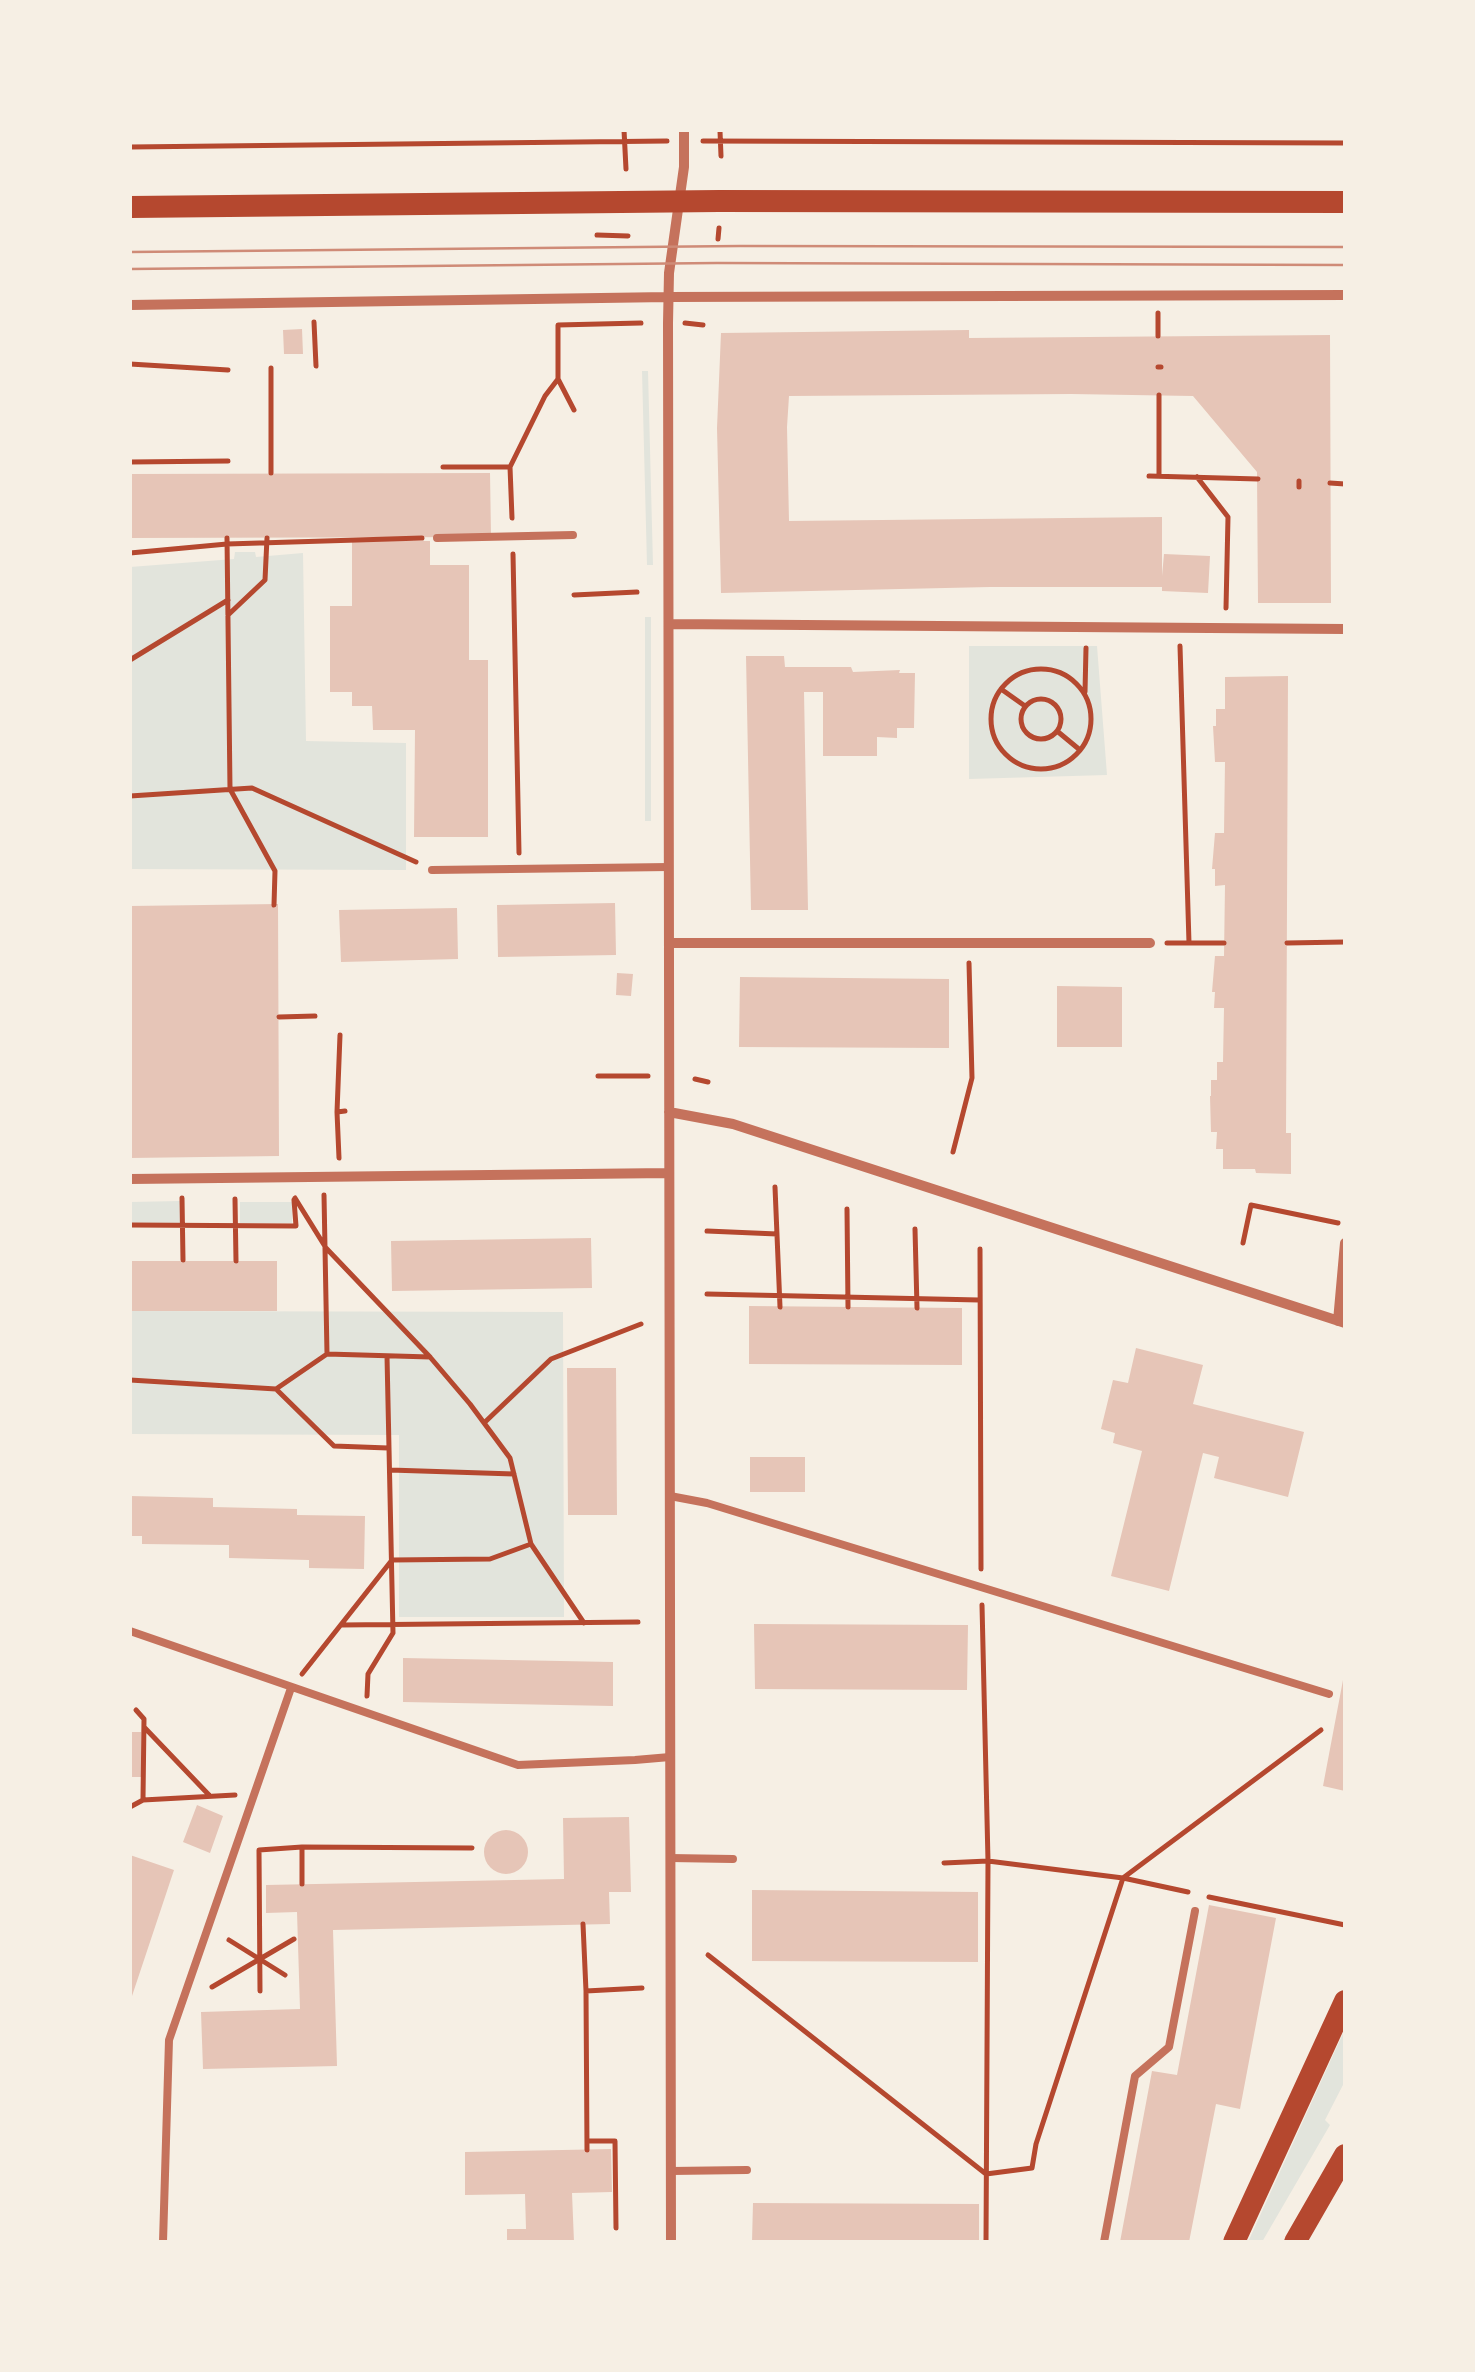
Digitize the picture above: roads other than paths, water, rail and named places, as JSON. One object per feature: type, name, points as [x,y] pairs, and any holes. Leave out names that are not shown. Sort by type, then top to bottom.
[{"type":"main road","points":[[130,206],[680,201],[1345,202]]},
{"type":"main road","points":[[1234,2242],[1345,2001]]},
{"type":"main road","points":[[1295,2242],[1345,2155]]},
{"type":"street","points":[[671,2242],[668,297],[684,167],[684,130]]},
{"type":"street","points":[[130,305],[668,297],[1345,295]]},
{"type":"street","points":[[668,624],[1345,629]]},
{"type":"street","points":[[669,944],[1150,943]]},
{"type":"street","points":[[669,1112],[732,1124],[1342,1322],[1345,1243]]},
{"type":"street","points":[[130,1179],[669,1173]]},
{"type":"lane","points":[[437,538],[573,536]]},
{"type":"lane","points":[[432,870],[669,867]]},
{"type":"lane","points":[[670,1496],[708,1504],[1329,1694]]},
{"type":"lane","points":[[130,1631],[518,1765],[670,1756]]},
{"type":"lane","points":[[163,2242],[169,2040],[291,1688]]},
{"type":"lane","points":[[670,1858],[733,1859]]},
{"type":"lane","points":[[1104,2242],[1135,2076],[1169,2046],[1196,1910]]},
{"type":"lane","points":[[671,2171],[747,2170]]},
{"type":"tram line","points":[[130,252],[740,246],[1345,247]]},
{"type":"tram line","points":[[130,269],[717,263],[1345,265]]}]
